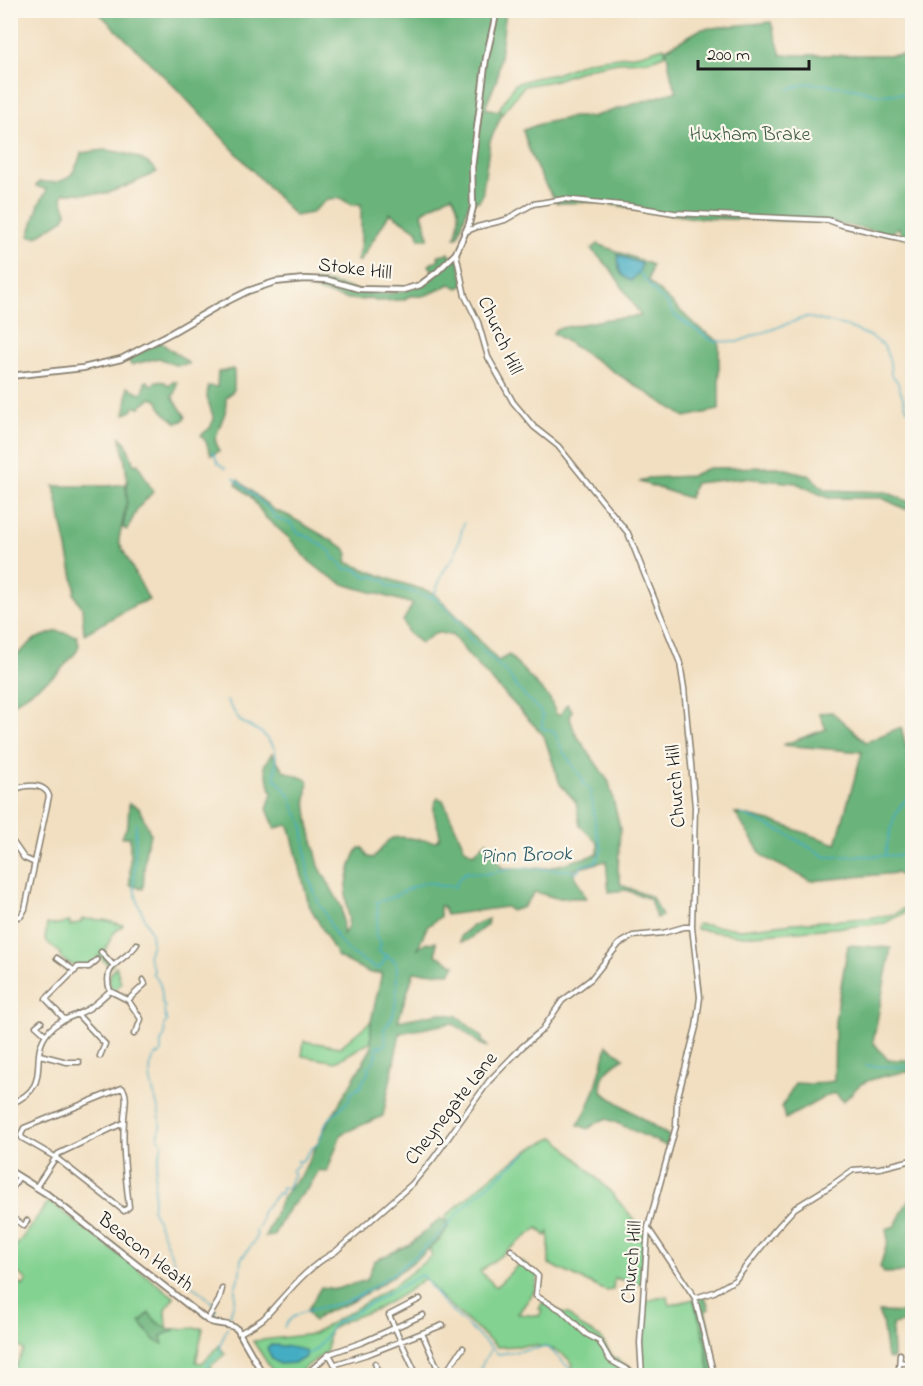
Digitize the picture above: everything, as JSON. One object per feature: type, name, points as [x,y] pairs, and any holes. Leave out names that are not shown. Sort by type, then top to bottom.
[{"type":"street","name":"Stoke Hill","points":[[10,376],[83,368],[121,359],[216,307],[248,291],[274,282],[304,279],[328,280],[359,289],[392,291],[420,285],[456,253],[465,233],[471,226],[472,167],[486,58],[497,10]]},
{"type":"street","points":[[471,226],[505,220],[533,204],[564,199],[674,213],[828,220],[912,241]]},
{"type":"street","name":"Church Hill","points":[[456,253],[465,296],[478,322],[488,357],[494,369],[523,416],[558,446],[628,533],[680,663],[686,704],[694,807],[692,927],[700,998],[696,1027],[679,1089],[676,1126],[648,1227],[640,1376]]},
{"type":"street","points":[[10,792],[18,788],[40,786],[48,793],[48,802],[23,913],[18,918],[10,919]]},
{"type":"street","points":[[10,838],[24,858],[35,863]]},
{"type":"street","name":"Cheynegate Lane","points":[[240,1333],[262,1319],[298,1278],[335,1252],[412,1184],[446,1143],[489,1081],[542,1030],[562,1001],[591,979],[619,944],[633,936],[692,927]]},
{"type":"street","points":[[10,936],[15,965],[10,989]]},
{"type":"street","points":[[110,991],[107,978],[114,966],[137,944]]},
{"type":"street","points":[[120,951],[124,955]]},
{"type":"street","points":[[101,952],[114,966]]},
{"type":"street","points":[[57,958],[75,971]]},
{"type":"street","points":[[46,999],[80,967],[88,967],[97,960]]},
{"type":"street","points":[[128,1000],[144,982],[150,988]]},
{"type":"street","points":[[110,991],[128,1000],[141,1019]]},
{"type":"street","points":[[10,1104],[26,1096],[34,1088],[46,1035],[55,1025],[95,1004],[110,991]]},
{"type":"street","points":[[42,995],[65,1020]]},
{"type":"street","points":[[77,1014],[105,1044]]},
{"type":"street","points":[[141,1019],[148,1019]]},
{"type":"street","points":[[134,1034],[141,1019]]},
{"type":"street","points":[[41,1022],[35,1027],[46,1035]]},
{"type":"street","points":[[105,1044],[111,1043]]},
{"type":"street","points":[[100,1056],[105,1044]]},
{"type":"street","points":[[40,1055],[79,1062]]},
{"type":"street","points":[[72,1062],[74,1055]]},
{"type":"street","points":[[122,1088],[126,1099],[123,1122],[129,1207],[127,1210],[122,1210],[55,1158],[22,1138],[21,1132],[122,1088]]},
{"type":"street","points":[[36,1187],[58,1154],[123,1122]]},
{"type":"street","points":[[695,1298],[714,1292],[735,1280],[795,1208],[853,1170],[880,1168],[912,1160]]},
{"type":"street","name":"Beacon Heath","points":[[10,1171],[36,1187],[207,1320],[234,1327],[240,1333]]},
{"type":"street","points":[[10,1191],[20,1177]]},
{"type":"street","points":[[10,1216],[24,1226],[27,1221]]},
{"type":"street","points":[[648,1227],[695,1298],[714,1376]]},
{"type":"street","points":[[511,1250],[538,1276],[536,1296],[561,1310],[586,1334],[599,1341],[610,1360],[640,1376]]},
{"type":"street","points":[[207,1320],[216,1308],[222,1289]]},
{"type":"street","points":[[417,1376],[389,1315],[420,1299]]},
{"type":"street","points":[[304,1376],[329,1354],[423,1315]]},
{"type":"street","points":[[336,1364],[443,1325]]},
{"type":"street","points":[[425,1332],[439,1371]]},
{"type":"street","points":[[240,1333],[264,1376]]},
{"type":"street","points":[[446,1372],[463,1348]]},
{"type":"street","points":[[329,1354],[341,1376]]},
{"type":"street","points":[[899,1369],[900,1354]]},
{"type":"street","points":[[900,1362],[912,1364]]},
{"type":"street","points":[[375,1364],[379,1376]]},
{"type":"street","points":[[427,1376],[439,1371],[451,1376]]},
{"type":"green space","points":[[97,11],[506,11],[497,79],[485,108],[503,112],[490,141],[482,196],[479,201],[469,203],[458,237],[455,237],[459,221],[458,210],[452,195],[422,213],[428,239],[419,239],[418,231],[390,213],[360,261],[357,261],[361,243],[361,204],[352,205],[340,198],[328,199],[311,213],[295,216],[176,88]]},
{"type":"green space","name":"Huxham Brake","points":[[771,22],[781,55],[912,55],[912,240],[903,237],[898,227],[891,234],[828,222],[695,218],[596,202],[557,203],[537,168],[523,130],[573,117],[591,117],[677,91],[672,80],[666,49],[701,29]]},
{"type":"green space","points":[[664,47],[666,54],[649,61],[618,62],[592,67],[553,81],[524,86],[503,112],[498,111],[515,84],[556,74],[588,61],[641,54]]},
{"type":"green space","points":[[104,150],[140,159],[157,172],[104,194],[64,193],[62,199],[67,212],[64,219],[36,237],[29,236],[39,204],[47,190],[36,186],[39,182],[62,181],[75,169],[81,153]]},
{"type":"green space","points":[[598,244],[652,265],[648,281],[695,325],[719,342],[719,410],[685,417],[553,333],[556,329],[608,319],[641,316],[610,268],[591,249]]},
{"type":"green space","points":[[449,253],[451,257],[458,256],[464,285],[458,288],[450,284],[422,296],[411,296],[404,300],[375,301],[371,298],[350,299],[313,290],[315,281],[321,281],[371,293],[400,292],[418,286],[436,276],[429,265],[439,259],[438,255]]},
{"type":"green space","points":[[161,342],[189,364],[175,365],[159,358],[131,365],[128,360],[131,356]]},
{"type":"green space","points":[[234,369],[234,390],[226,398],[226,410],[215,439],[219,451],[211,455],[201,435],[210,428],[214,419],[207,398],[208,386],[217,387],[218,372]]},
{"type":"green space","points":[[148,381],[151,386],[156,381],[165,382],[168,386],[177,382],[175,394],[172,396],[186,417],[182,421],[177,423],[171,419],[163,411],[158,401],[152,398],[139,408],[135,406],[132,411],[125,414],[128,387],[140,393],[144,390],[145,382]]},
{"type":"green space","points":[[120,437],[126,443],[134,465],[138,464],[153,492],[138,508],[127,530],[123,528],[127,504],[127,482]]},
{"type":"green space","points":[[778,467],[809,475],[825,490],[886,492],[912,503],[912,510],[882,498],[828,498],[796,483],[744,478],[695,483],[689,498],[640,482],[648,478],[691,476],[708,468]]},
{"type":"green space","points":[[238,480],[274,510],[345,548],[348,554],[346,562],[434,593],[498,661],[509,655],[550,699],[556,714],[560,715],[567,704],[572,710],[570,718],[575,733],[609,782],[620,828],[618,870],[621,885],[652,897],[662,916],[656,918],[650,899],[626,890],[609,892],[606,861],[572,870],[586,898],[556,898],[535,892],[523,907],[511,911],[506,907],[446,915],[443,906],[440,906],[440,917],[427,927],[418,948],[427,943],[436,942],[436,955],[455,965],[450,973],[414,972],[398,1021],[439,1013],[457,1016],[482,1037],[488,1047],[480,1044],[452,1023],[400,1033],[383,1116],[341,1134],[327,1172],[319,1170],[309,1187],[289,1208],[273,1236],[265,1237],[280,1202],[292,1184],[301,1176],[326,1126],[371,1049],[371,1021],[382,973],[370,973],[338,957],[309,905],[290,828],[287,825],[275,828],[267,809],[272,793],[264,766],[272,753],[284,771],[308,780],[306,801],[309,825],[319,866],[342,908],[343,934],[349,919],[346,898],[348,876],[359,848],[363,848],[368,857],[373,858],[393,838],[437,841],[440,837],[434,807],[438,798],[443,800],[465,849],[473,854],[487,841],[502,868],[548,868],[598,854],[598,843],[580,826],[576,802],[560,784],[544,736],[453,636],[437,632],[421,643],[408,633],[403,621],[413,604],[343,584],[324,573],[266,518],[251,497],[236,484]]},
{"type":"green space","points":[[126,484],[127,501],[119,539],[149,600],[135,605],[84,634],[82,608],[74,594],[75,587],[54,486]]},
{"type":"green space","points":[[57,631],[77,636],[79,645],[77,651],[57,674],[11,705],[11,660],[35,639]]},
{"type":"green space","points":[[832,712],[866,742],[901,727],[912,781],[908,814],[912,821],[912,882],[909,883],[897,873],[811,881],[763,857],[735,813],[774,822],[836,844],[862,752],[783,745],[826,729],[819,713]]},
{"type":"green space","points":[[129,803],[139,808],[151,835],[145,853],[143,889],[130,885],[130,837],[122,837],[128,824]]},
{"type":"green space","points":[[912,903],[912,909],[885,923],[743,936],[696,929],[697,924],[741,929],[869,918],[895,914]]},
{"type":"green space","points":[[82,919],[104,920],[123,925],[112,935],[104,954],[113,964],[110,967],[99,956],[87,966],[72,965],[62,959],[59,956],[61,954],[45,940],[47,924],[70,922],[70,926],[81,922]]},
{"type":"green space","points":[[488,919],[487,925],[466,941],[460,942],[461,936],[472,926]]},
{"type":"green space","points":[[848,945],[891,948],[873,1042],[888,1060],[912,1060],[912,1072],[865,1082],[843,1101],[836,1094],[830,1094],[785,1119],[782,1107],[795,1083],[813,1084],[834,1081],[835,1021]]},
{"type":"green space","points":[[116,966],[121,983],[114,991],[109,978]]},
{"type":"green space","points":[[371,1021],[371,1041],[336,1062],[302,1056],[304,1041],[340,1047]]},
{"type":"green space","points":[[607,1045],[624,1058],[606,1072],[602,1081],[603,1093],[669,1136],[668,1146],[605,1119],[588,1129],[578,1125],[592,1097]]},
{"type":"green space","points":[[555,1137],[608,1189],[644,1231],[642,1284],[614,1278],[613,1290],[606,1291],[549,1264],[549,1232],[546,1236],[538,1228],[480,1271],[496,1287],[522,1261],[538,1276],[534,1292],[518,1314],[539,1316],[542,1311],[539,1309],[543,1302],[564,1314],[567,1313],[580,1326],[600,1337],[613,1357],[639,1373],[638,1375],[570,1375],[573,1364],[556,1351],[538,1346],[497,1347],[440,1297],[425,1278],[404,1294],[381,1307],[347,1320],[329,1331],[327,1351],[295,1375],[275,1375],[253,1341],[313,1334],[392,1287],[432,1256],[429,1248],[440,1240],[448,1227],[445,1217],[493,1175],[532,1148]]},
{"type":"green space","points":[[908,1200],[912,1201],[912,1272],[884,1273],[880,1267],[888,1240],[886,1229],[895,1226]]},
{"type":"green space","points":[[49,1201],[174,1297],[166,1309],[167,1329],[203,1328],[196,1362],[202,1363],[219,1346],[225,1354],[211,1366],[215,1375],[11,1375],[11,1365],[14,1368],[24,1350],[11,1341],[10,1278],[23,1286],[27,1280],[11,1268],[11,1253]]},
{"type":"green space","points":[[440,1219],[446,1221],[448,1227],[417,1259],[375,1288],[325,1313],[314,1322],[307,1311],[321,1287],[336,1289],[367,1280],[374,1261],[410,1244]]},
{"type":"green space","points":[[667,1296],[670,1305],[694,1299],[704,1337],[710,1375],[649,1375],[645,1370],[641,1353],[646,1301]]},
{"type":"green space","points":[[705,1297],[709,1309],[705,1311],[719,1375],[710,1375],[704,1337],[694,1299]]},
{"type":"green space","points":[[878,1312],[912,1313],[912,1321],[892,1325],[893,1359],[887,1358],[882,1321]]},
{"type":"green space","points":[[149,1313],[160,1324],[174,1330],[161,1336],[163,1344],[154,1340],[140,1322]]},
{"type":"water","points":[[618,255],[642,264],[639,272],[631,281],[621,273]]},
{"type":"water","points":[[270,1345],[306,1351],[306,1357],[295,1363],[279,1364],[272,1359],[267,1348]]},
{"type":"waterway","points":[[788,89],[810,83],[854,88],[880,95],[912,93]]},
{"type":"waterway","points":[[639,272],[658,296],[668,304],[675,316],[713,341],[737,342],[806,317],[846,326],[872,337],[884,346],[890,362],[891,374],[897,381],[907,409],[912,413]]},
{"type":"waterway","name":"Pinn Brook","points":[[213,452],[218,463],[225,468]]},
{"type":"waterway","name":"Pinn Brook","points":[[228,1323],[235,1298],[241,1259],[254,1242],[257,1234],[255,1231],[260,1225],[263,1211],[278,1193],[281,1194],[282,1187],[287,1189],[294,1173],[291,1171],[299,1164],[297,1161],[302,1161],[318,1144],[326,1122],[349,1100],[351,1093],[359,1088],[369,1071],[367,1067],[374,1062],[378,1054],[376,1048],[379,1045],[381,1048],[386,1044],[384,1028],[393,1016],[395,1008],[397,967],[395,961],[378,951],[381,944],[375,935],[378,917],[377,902],[420,884],[432,883],[455,887],[466,872],[485,874],[517,868],[576,872],[583,865],[596,862],[602,849],[596,831],[590,796],[592,791],[584,785],[554,732],[542,728],[543,717],[540,711],[518,689],[508,674],[471,640],[454,615],[436,599],[389,587],[382,579],[372,576],[369,578],[355,569],[344,569],[337,559],[333,559],[331,552],[311,538],[298,533],[292,524],[276,518],[234,478]]},
{"type":"waterway","points":[[431,597],[435,593],[443,572],[454,557],[464,523]]},
{"type":"waterway","points":[[227,701],[240,721],[262,733],[274,747],[275,778],[291,797],[303,824],[308,875],[320,907],[324,910],[338,939],[359,959],[379,969],[387,956]]},
{"type":"waterway","points":[[885,855],[896,814],[905,800],[912,795]]},
{"type":"waterway","points":[[742,814],[785,833],[826,857],[912,855]]},
{"type":"waterway","points":[[136,823],[134,888],[151,933],[152,944],[148,956],[154,971],[152,973],[161,987],[167,1022],[164,1024],[165,1035],[161,1042],[161,1053],[155,1056],[150,1075],[160,1116],[158,1137],[162,1143],[155,1173],[152,1208],[175,1264],[176,1275],[214,1304]]},
{"type":"waterway","points":[[865,1066],[912,1067]]},
{"type":"waterway","points":[[284,1327],[289,1320],[306,1311],[347,1302],[355,1298],[395,1271],[433,1240],[481,1191],[528,1152]]},
{"type":"waterway","points":[[307,1354],[320,1345],[336,1323],[421,1275],[443,1303],[498,1354],[548,1347],[574,1373],[574,1376]]},
{"type":"waterway","points":[[216,1309],[213,1318],[228,1319]]},
{"type":"waterway","name":"Pinn Brook","points":[[205,1376],[208,1363],[221,1351],[220,1345],[227,1328]]},
{"type":"waterway","points":[[476,1376],[490,1350]]}]
